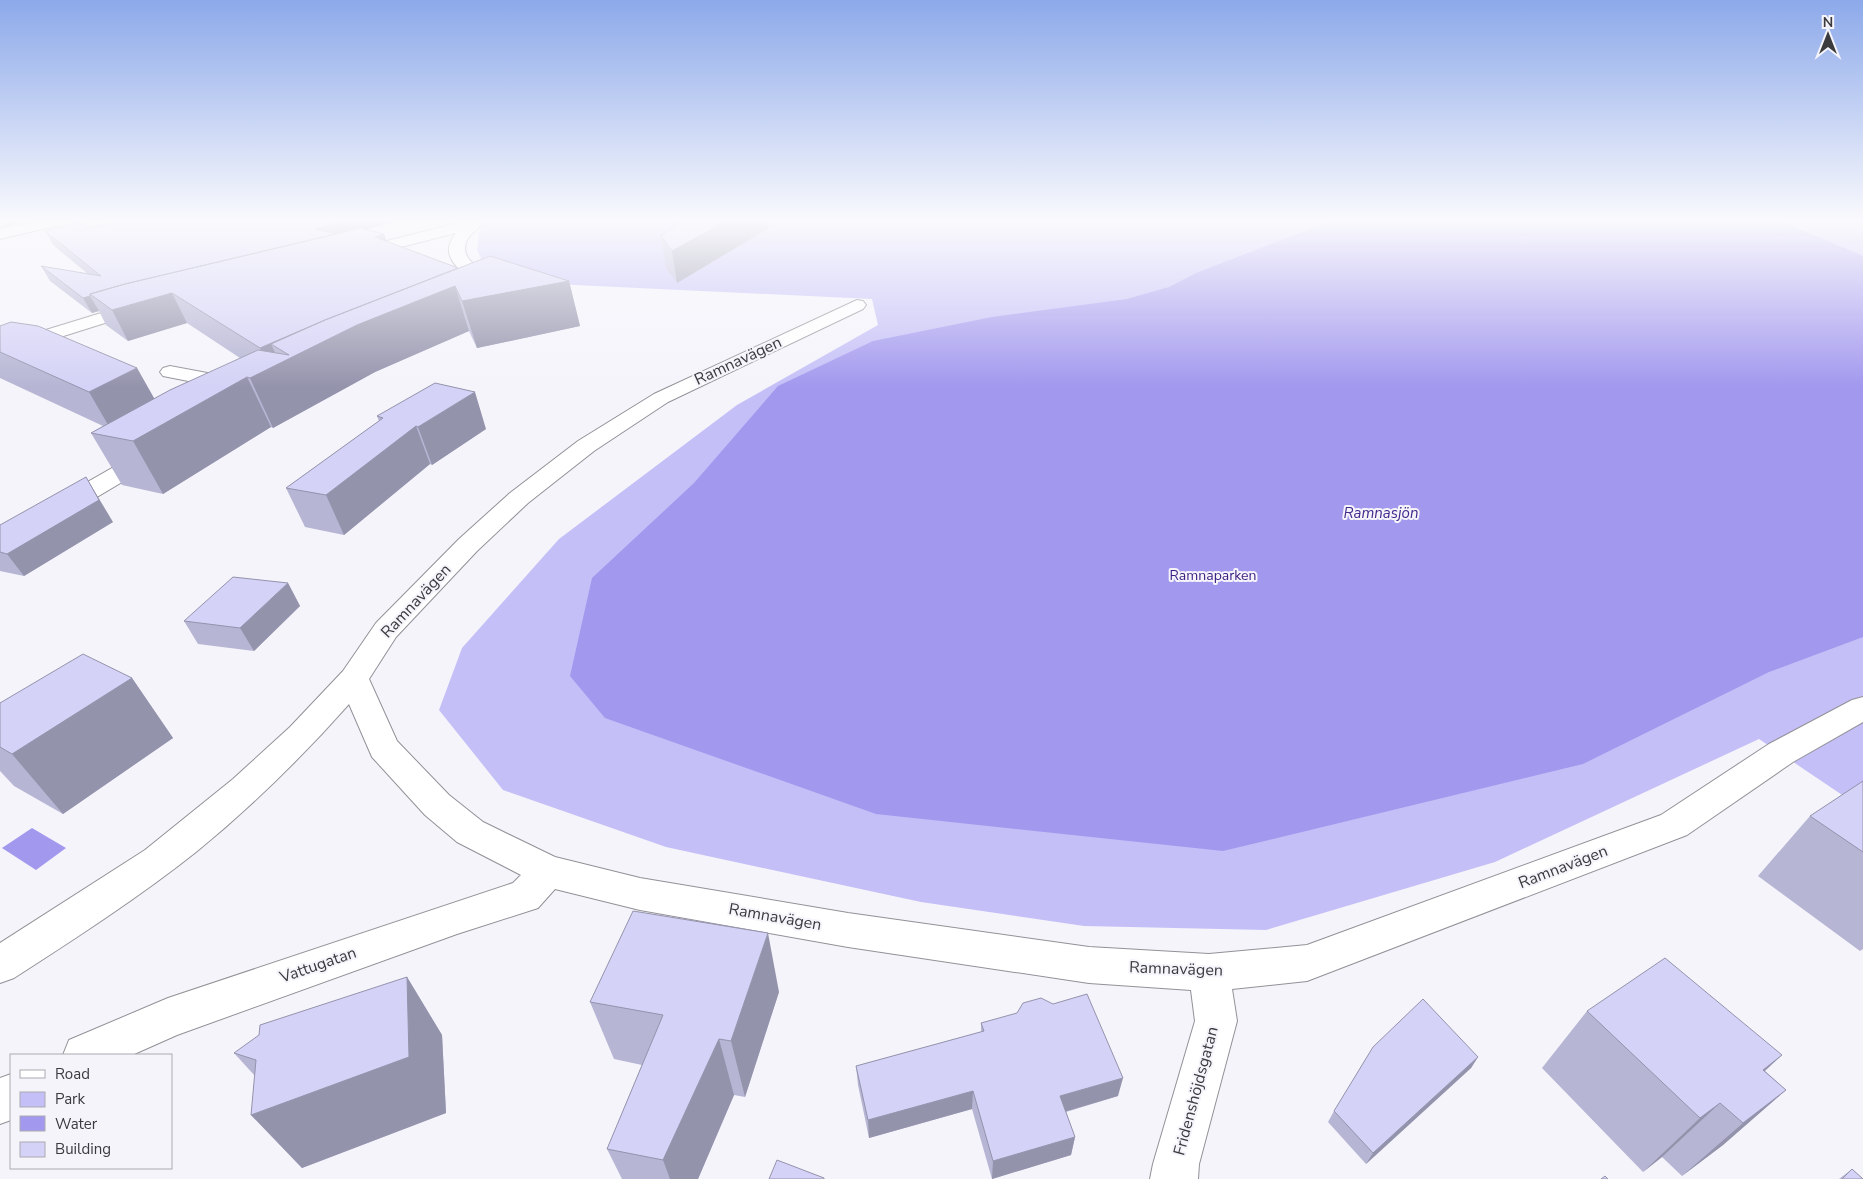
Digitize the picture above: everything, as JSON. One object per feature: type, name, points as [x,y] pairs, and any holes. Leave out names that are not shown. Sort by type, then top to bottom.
[{"type":"street","points":[[482,277],[509,288],[482,299]]},
{"type":"street","points":[[0,350],[152,303]]},
{"type":"street","name":"Ramnavägen","points":[[857,305],[661,398],[586,446],[519,498],[468,545],[386,630],[354,679],[384,748],[436,805],[470,832],[548,872],[640,894],[848,930],[1089,965],[1209,974],[1307,962],[1674,825],[1781,753],[1863,708]]},
{"type":"street","points":[[0,330],[22,342]]},
{"type":"street","points":[[170,372],[254,388]]},
{"type":"street","points":[[0,543],[162,449]]},
{"type":"street","points":[[0,965],[110,894],[206,823],[303,735],[354,679]]},
{"type":"street","name":"Vattugatan","points":[[86,1054],[168,1018],[457,917],[525,896],[548,872]]},
{"type":"street","name":"Fridenshöjdsgatan","points":[[1174,1179],[1176,1164],[1216,1021],[1209,974]]},
{"type":"green space","name":"Ramnasjön","points":[[531,277],[1863,277],[1863,809],[1759,739],[1495,862],[1266,930],[1084,926],[921,902],[666,847],[503,790],[439,710],[462,648],[559,539],[737,405],[878,325],[872,299],[554,284]]},
{"type":"water","name":"Ramnasjön","points":[[1188,277],[1863,277],[1863,637],[1769,672],[1583,764],[1223,851],[876,814],[605,718],[570,676],[592,578],[694,483],[778,386],[873,341],[992,317],[1127,299],[1169,287]]},
{"type":"water","points":[[32,828],[66,848],[36,870],[2,848]]},
{"type":"building","points":[[55,277],[154,277],[90,294],[90,296],[83,298]]},
{"type":"building","points":[[154,277],[435,277],[325,320],[260,348],[172,293],[112,310],[90,294]]},
{"type":"building","points":[[436,277],[556,277],[569,281],[462,301],[455,286],[357,325],[250,378],[247,377],[133,441],[91,433],[170,390],[258,350],[289,355],[271,344],[325,320]]},
{"type":"building","points":[[11,322],[38,326],[137,368],[89,392],[0,352],[0,326]]},
{"type":"building","points":[[435,383],[475,392],[418,427],[416,426],[326,495],[286,488],[383,418],[377,416]]},
{"type":"building","points":[[86,477],[99,500],[7,554],[0,552],[0,525]]},
{"type":"building","points":[[233,577],[288,583],[240,628],[184,621]]},
{"type":"building","points":[[83,654],[132,678],[12,754],[0,747],[0,703]]},
{"type":"building","points":[[1863,781],[1863,852],[1810,816]]},
{"type":"building","points":[[633,911],[768,933],[731,1041],[719,1039],[663,1160],[607,1149],[663,1015],[590,1002]]},
{"type":"building","points":[[1665,958],[1782,1055],[1763,1070],[1786,1090],[1743,1123],[1720,1103],[1700,1118],[1587,1011]]},
{"type":"building","points":[[407,977],[409,1057],[251,1115],[256,1060],[234,1053],[259,1035],[260,1025]]},
{"type":"building","points":[[1087,994],[1123,1078],[1060,1096],[1075,1137],[993,1161],[973,1091],[868,1120],[856,1066],[984,1031],[981,1023],[1017,1013],[1023,1003],[1041,998],[1053,1004]]},
{"type":"building","points":[[1423,999],[1478,1057],[1373,1153],[1334,1111],[1373,1047]]},
{"type":"building","points":[[777,1160],[824,1178],[824,1179],[769,1179]]},
{"type":"building","points":[[1852,1169],[1863,1179],[1842,1179]]},
{"type":"park label","name":"Ramnaparken","points":[[1213,575]]}]
